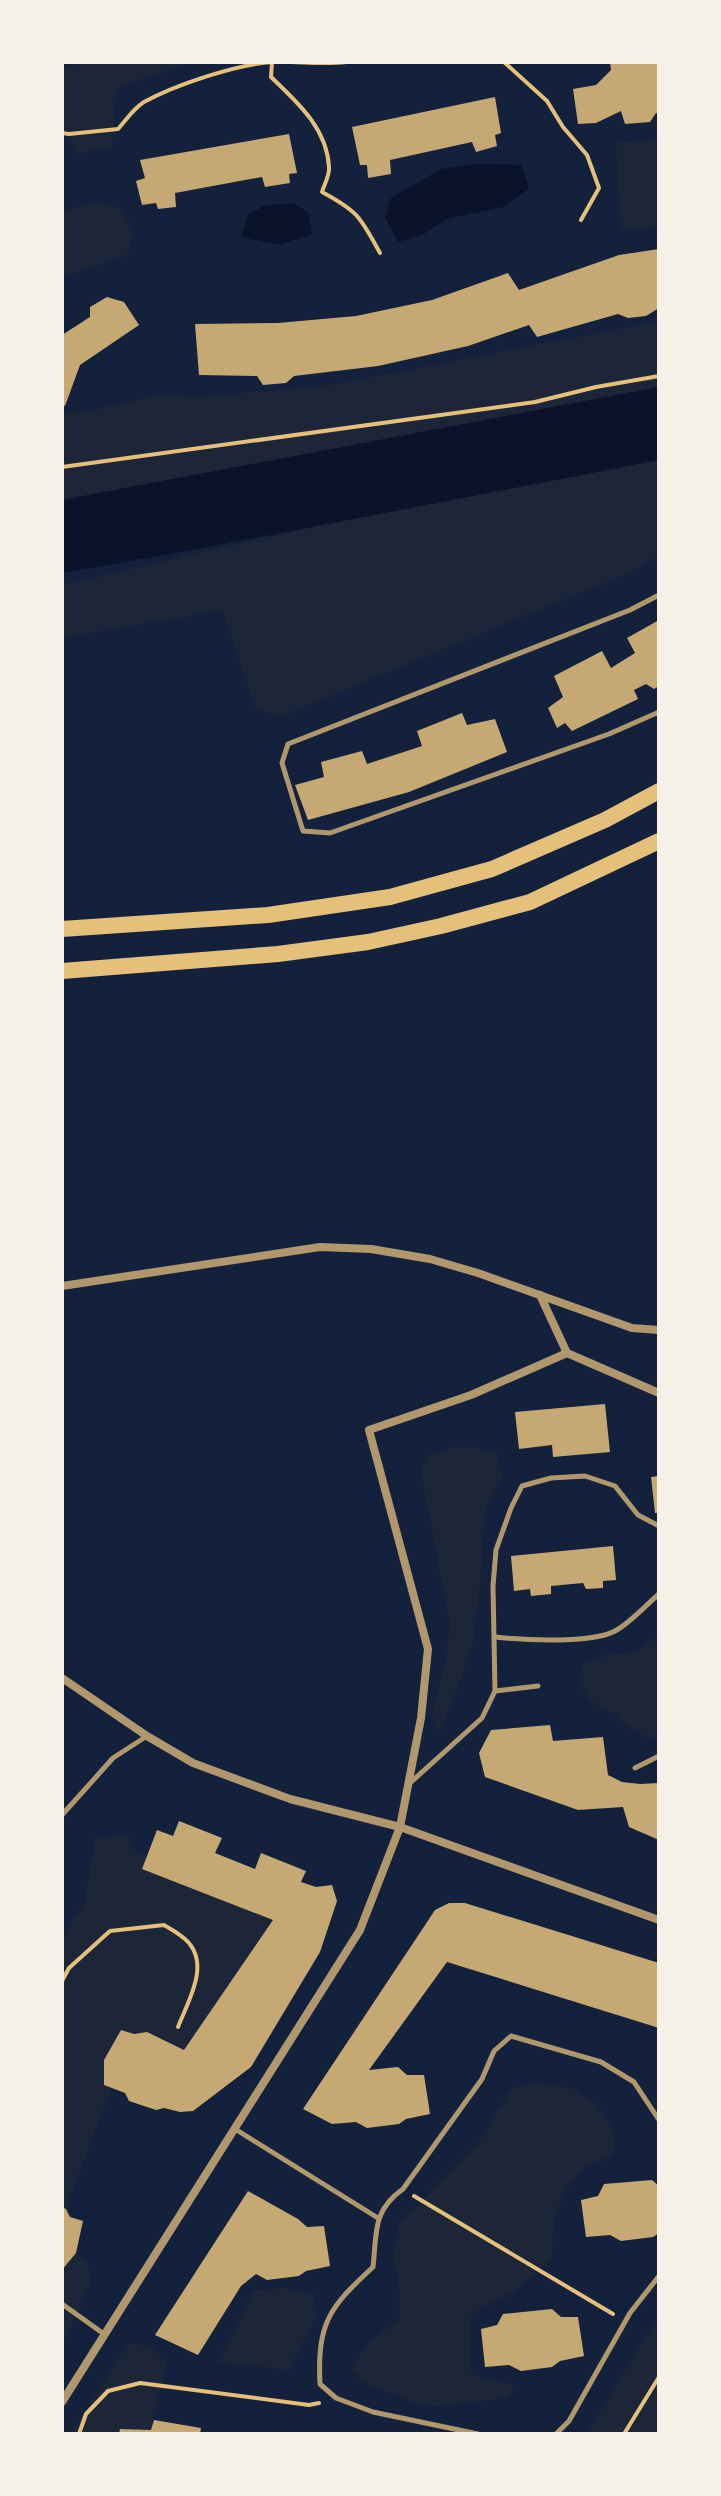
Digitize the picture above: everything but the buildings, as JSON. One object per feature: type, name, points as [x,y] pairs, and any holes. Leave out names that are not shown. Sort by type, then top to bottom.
[{"type":"main road","points":[[62,929],[268,915],[390,897],[492,869],[605,820],[659,791]]},
{"type":"main road","points":[[62,971],[278,954],[368,942],[530,902],[659,841]]},
{"type":"street","points":[[62,1286],[320,1247],[371,1249],[430,1259],[632,1328],[659,1330]]},
{"type":"street","points":[[540,1295],[567,1353],[659,1393]]},
{"type":"street","points":[[62,2402],[360,1930],[400,1827],[421,1718],[428,1649],[369,1430],[471,1395],[567,1353]]},
{"type":"street","points":[[62,1678],[193,1763],[290,1799],[400,1827],[659,1920]]},
{"type":"lane","points":[[659,595],[630,610],[288,744],[282,763],[303,831],[330,833],[609,734],[659,712]]},
{"type":"lane","points":[[408,1785],[482,1718],[495,1691],[496,1550],[522,1486],[551,1478],[585,1476],[615,1486],[638,1515],[659,1526]]},
{"type":"lane","points":[[494,1637],[544,1640],[583,1638],[614,1632],[659,1594]]},
{"type":"lane","points":[[495,1691],[538,1686]]},
{"type":"lane","points":[[62,1815],[113,1758],[147,1736]]},
{"type":"lane","points":[[635,1768],[659,1756]]},
{"type":"lane","points":[[478,2434],[373,2412],[336,2398],[320,2384],[318,2356],[324,2327],[338,2300],[373,2267],[378,2218],[388,2200],[403,2189],[482,2079],[494,2051],[511,2036],[601,2062],[634,2082],[659,2120]]},
{"type":"lane","points":[[235,2129],[378,2218]]},
{"type":"lane","points":[[556,2434],[569,2421],[625,2321],[659,2276]]},
{"type":"lane","points":[[62,2304],[104,2334]]},
{"type":"path","points":[[62,133],[118,129],[141,104],[227,71],[272,62],[346,62]]},
{"type":"path","points":[[272,62],[271,77],[304,109],[320,134],[330,169],[322,192],[348,206],[359,216],[380,253]]},
{"type":"path","points":[[504,62],[547,101],[563,127],[587,155],[599,188],[581,220]]},
{"type":"path","points":[[62,467],[535,402],[659,376]]},
{"type":"path","points":[[62,1981],[69,1968],[110,1931],[164,1925],[188,1941],[198,1963],[196,1982],[178,2027]]},
{"type":"path","points":[[403,2189],[625,2321]]},
{"type":"path","points":[[624,2434],[659,2377]]},
{"type":"path","points":[[79,2434],[86,2414],[108,2391],[140,2383],[309,2405],[336,2398]]},
{"type":"shaded area","points":[[80,62],[189,62],[116,89],[112,148],[78,153],[62,128],[62,71]]},
{"type":"shaded area","points":[[659,139],[659,241],[655,227],[621,230],[616,143]]},
{"type":"shaded area","points":[[474,164],[522,165],[529,189],[503,207],[447,219],[424,234],[398,242],[385,217],[391,198],[441,169]]},
{"type":"shaded area","points":[[96,203],[121,208],[133,232],[128,254],[62,278],[62,211]]},
{"type":"shaded area","points":[[293,203],[308,212],[312,234],[279,245],[241,237],[248,215],[263,206]]},
{"type":"shaded area","points":[[659,321],[659,387],[62,500],[62,414],[163,394],[198,397],[330,385]]},
{"type":"shaded area","points":[[659,387],[659,460],[62,573],[62,500]]},
{"type":"shaded area","points":[[659,460],[659,555],[629,573],[282,716],[256,709],[222,610],[62,638],[62,585],[325,524]]},
{"type":"shaded area","points":[[474,1447],[496,1453],[502,1477],[485,1509],[472,1649],[440,1732],[432,1716],[446,1660],[450,1624],[421,1472],[426,1457],[447,1448]]},
{"type":"shaded area","points":[[659,1634],[659,1738],[652,1739],[632,1730],[614,1714],[590,1701],[579,1681],[583,1664],[608,1655],[636,1652]]},
{"type":"shaded area","points":[[126,1834],[137,1853],[290,1919],[181,2076],[122,2063],[62,2221],[62,1936],[85,1903],[95,1839]]},
{"type":"shaded area","points":[[534,2082],[574,2089],[598,2106],[615,2133],[613,2155],[583,2169],[565,2191],[554,2224],[552,2259],[517,2290],[471,2314],[471,2374],[513,2385],[510,2398],[426,2407],[362,2382],[352,2369],[357,2360],[371,2341],[399,2321],[400,2292],[393,2256],[399,2224],[478,2143],[512,2088]]},
{"type":"shaded area","points":[[62,2246],[87,2261],[92,2280],[67,2336],[62,2340]]},
{"type":"shaded area","points":[[285,2288],[313,2295],[317,2315],[289,2370],[218,2362],[254,2290]]},
{"type":"shaded area","points":[[659,2315],[659,2434],[587,2434]]},
{"type":"shaded area","points":[[128,2344],[150,2345],[167,2363],[151,2430],[120,2429],[119,2434],[71,2434]]}]
